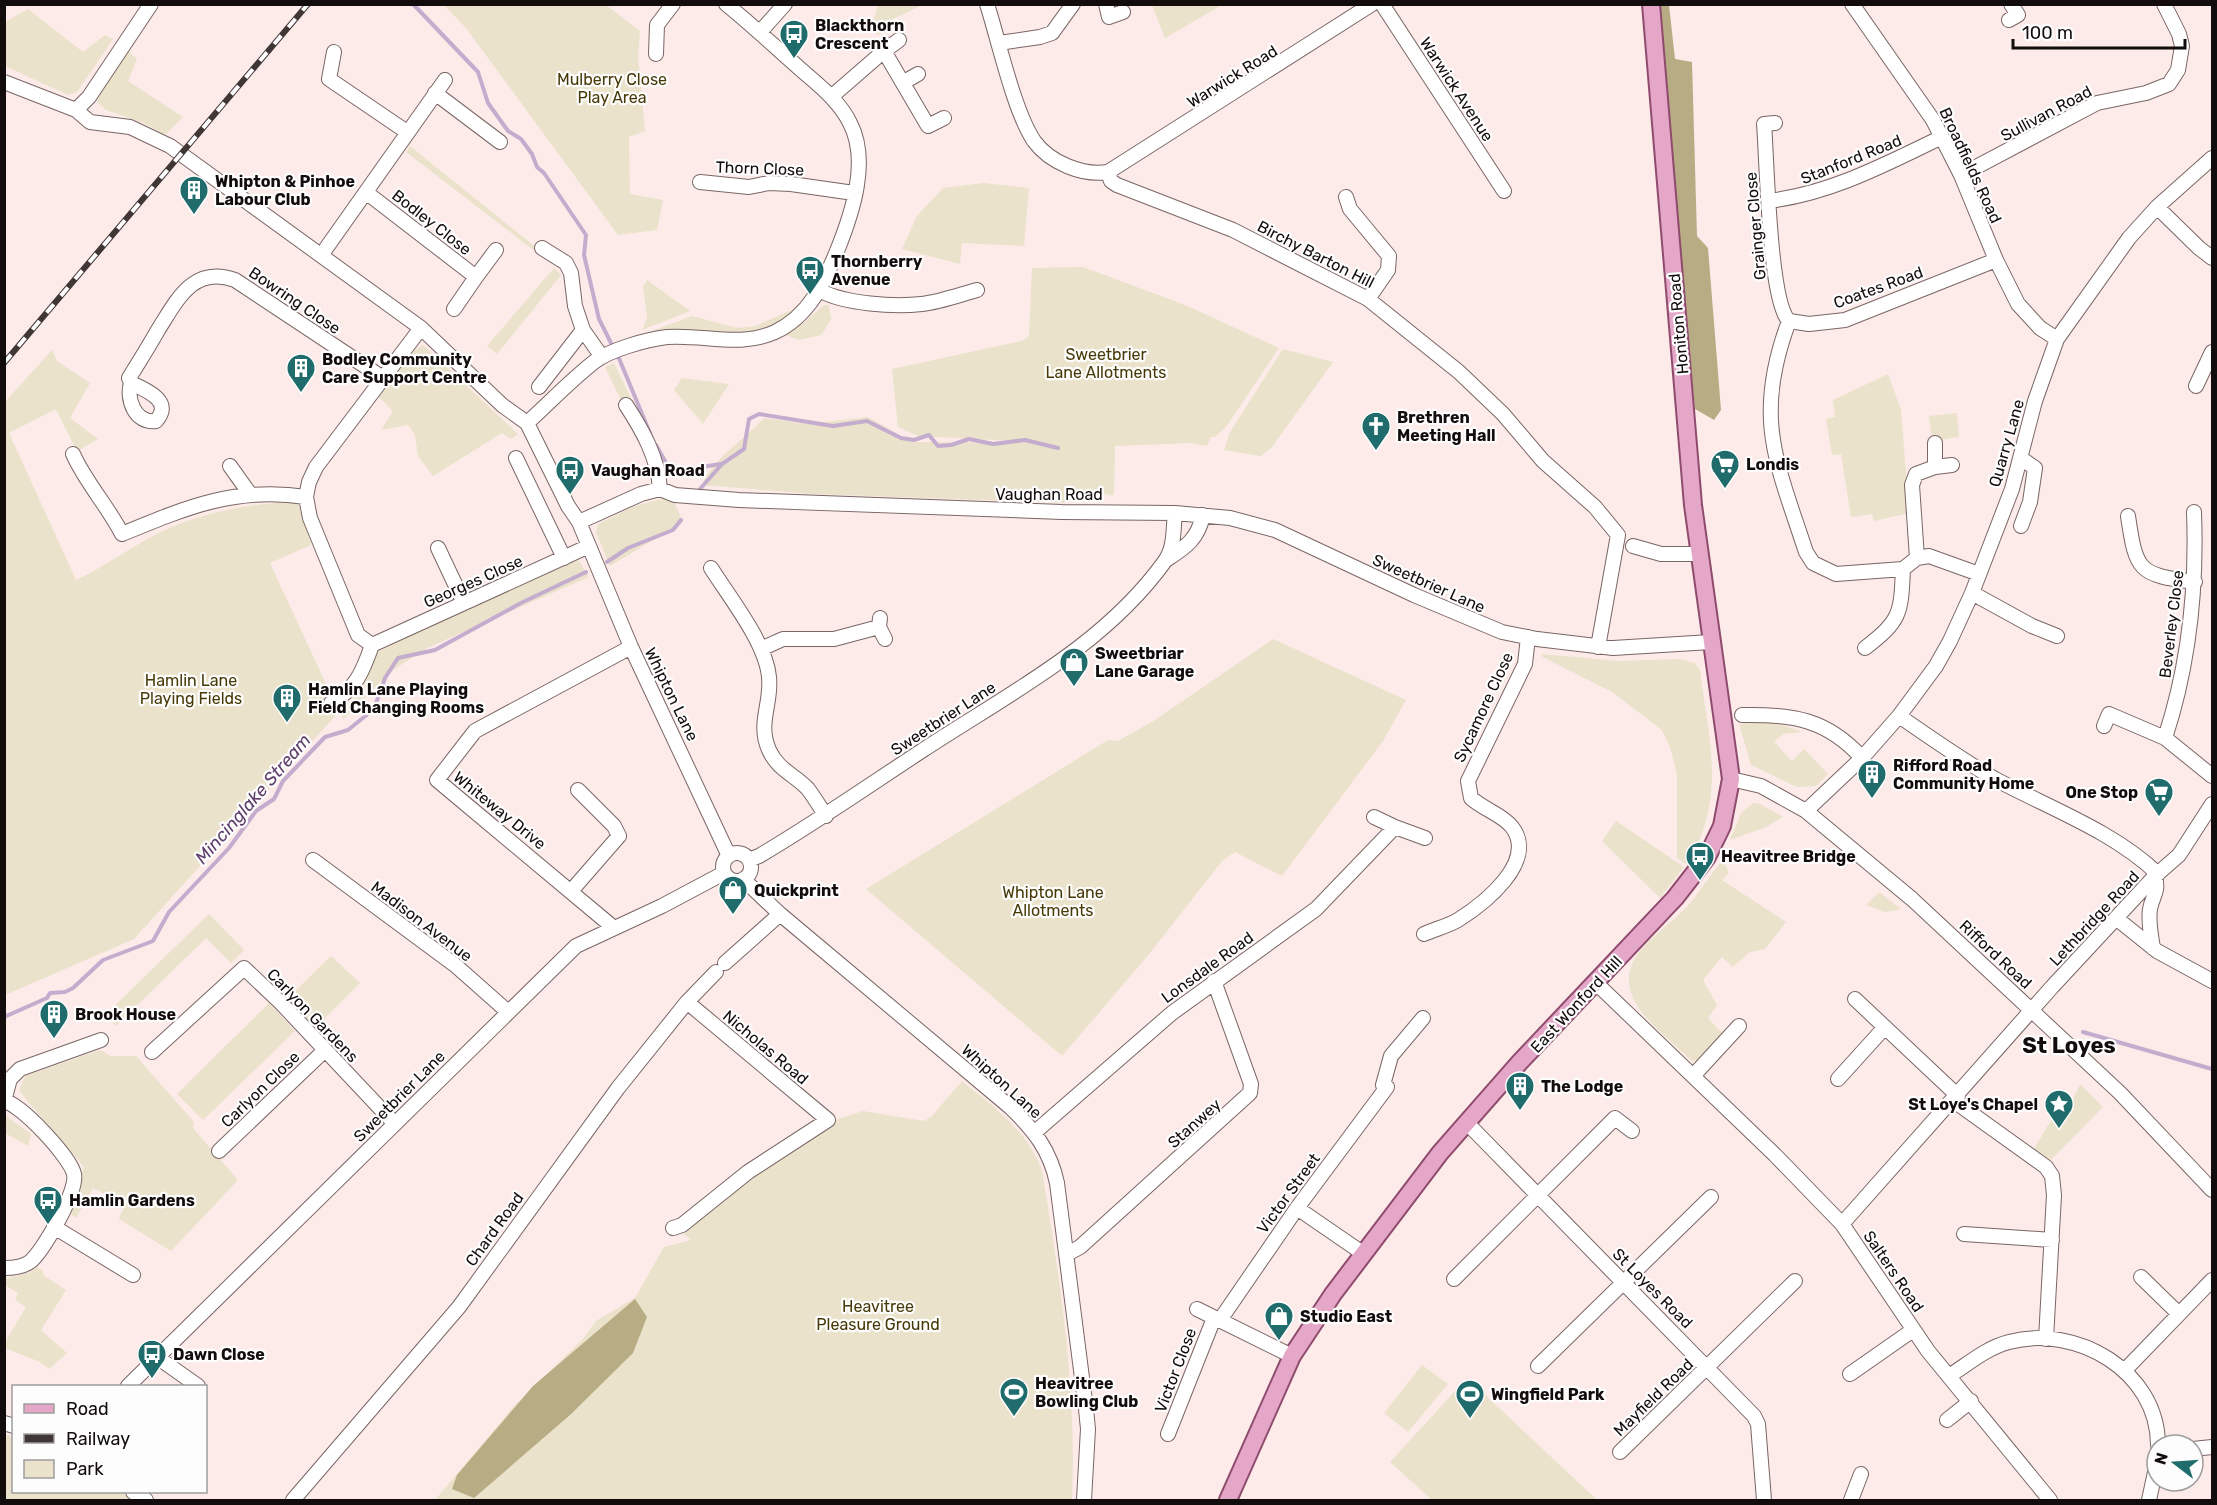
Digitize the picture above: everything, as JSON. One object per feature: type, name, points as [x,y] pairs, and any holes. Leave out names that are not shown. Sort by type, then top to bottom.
[{"type":"main road","name":"Honiton Road","points":[[1651,4],[1699,554],[1711,642]]},
{"type":"main road","name":"East Wonford Hill","points":[[1228,1500],[1292,1356],[1364,1254],[1432,1163],[1519,1063],[1675,898],[1707,857],[1722,826],[1731,780],[1711,642]]},
{"type":"street","points":[[76,110],[89,97],[150,4]]},
{"type":"street","points":[[655,54],[657,25],[673,4]]},
{"type":"street","points":[[527,423],[602,357],[637,344],[667,337],[731,341],[756,338],[776,331],[795,318],[821,291],[846,228],[859,163],[856,138],[846,116],[831,97],[726,4]]},
{"type":"street","points":[[760,32],[785,4]]},
{"type":"street","points":[[987,4],[1023,119],[1038,145],[1066,166],[1096,174],[1108,172]]},
{"type":"street","points":[[999,42],[1040,38],[1052,33],[1073,4]]},
{"type":"street","name":"Warwick Road","points":[[1108,172],[1260,78],[1372,4]]},
{"type":"street","name":"Warwick Avenue","points":[[1382,4],[1504,191]]},
{"type":"street","name":"Broadfields Road","points":[[1852,4],[1921,100],[1942,137],[2018,304],[2040,328],[2057,339]]},
{"type":"street","name":"Sullivan Road","points":[[1961,175],[2097,103],[2146,93],[2169,84],[2178,70],[2182,46],[2179,34],[2164,4]]},
{"type":"street","points":[[1104,14],[1123,12]]},
{"type":"street","points":[[831,97],[899,40]]},
{"type":"street","points":[[884,51],[928,126],[944,118]]},
{"type":"street","points":[[334,52],[329,79],[407,132]]},
{"type":"street","points":[[904,82],[918,74]]},
{"type":"street","name":"Bodley Close","points":[[322,254],[445,80]]},
{"type":"street","points":[[4,82],[76,110],[90,122],[130,127],[170,146],[421,328],[502,405],[527,423],[568,506],[579,522],[587,547]]},
{"type":"street","points":[[435,93],[500,142]]},
{"type":"street","name":"Grainger Close","points":[[1765,124],[1777,291],[1785,317],[1789,321]]},
{"type":"street","name":"Stanford Road","points":[[1769,201],[1819,192],[1877,169],[1942,137]]},
{"type":"street","name":"Quarry Lane","points":[[1806,811],[1862,758],[1899,716],[1936,666],[1972,593],[2022,459],[2035,402],[2057,339],[2129,238],[2157,207],[2212,158]]},
{"type":"street","name":"Birchy Barton Hill","points":[[1108,172],[1111,180],[1117,185],[1233,230],[1368,299],[1459,372],[1503,414],[1543,461],[1615,528],[1618,542],[1598,647]]},
{"type":"street","name":"Thorn Close","points":[[700,182],[749,186],[769,183],[791,184],[854,193]]},
{"type":"street","name":"Bodley Close","points":[[367,193],[476,277]]},
{"type":"street","points":[[1346,197],[1350,209],[1389,256],[1388,270],[1368,299]]},
{"type":"street","points":[[2157,207],[2199,249],[2212,258]]},
{"type":"street","points":[[542,248],[566,263],[571,273],[575,306],[583,330],[602,357]]},
{"type":"street","name":"Bodley Close","points":[[454,309],[496,249]]},
{"type":"street","name":"Coates Road","points":[[1789,321],[1809,324],[1845,320],[1996,260]]},
{"type":"street","name":"Bowring Close","points":[[131,383],[129,378],[181,294],[203,278],[221,275],[235,280],[383,378]]},
{"type":"street","points":[[821,291],[834,297],[868,303],[922,304],[977,290]]},
{"type":"street","points":[[1789,321],[1772,378],[1769,420],[1775,454],[1806,552],[1813,563],[1836,574],[1903,569],[1917,558],[1929,556],[1979,574]]},
{"type":"street","points":[[331,703],[354,687],[361,676],[372,645],[358,634],[354,626],[310,518],[306,497],[309,482],[316,467],[421,328]]},
{"type":"street","points":[[540,387],[583,330]]},
{"type":"street","points":[[2196,386],[2212,352]]},
{"type":"street","points":[[579,522],[641,494],[660,489],[656,462],[639,425],[626,405]]},
{"type":"street","points":[[1935,443],[1935,467]]},
{"type":"street","points":[[73,454],[83,476],[108,507],[122,534],[196,504],[250,494],[284,494],[306,497]]},
{"type":"street","points":[[516,458],[564,558]]},
{"type":"street","points":[[2021,526],[2030,502],[2035,468],[2022,459]]},
{"type":"street","points":[[1917,558],[1911,485],[1916,474],[1935,467],[1952,465]]},
{"type":"street","points":[[230,466],[250,494]]},
{"type":"street","name":"Vaughan Road","points":[[660,489],[675,495],[739,500],[1039,512],[1203,515]]},
{"type":"street","name":"Beverley Close","points":[[2165,738],[2177,699],[2195,582],[2194,512]]},
{"type":"street","name":"Sweetbrier Lane","points":[[1165,560],[1173,541],[1175,513]]},
{"type":"street","name":"Sweetbrier Lane","points":[[749,860],[826,816],[1066,657],[1109,621],[1165,560],[1188,546],[1197,536],[1203,515],[1249,521],[1275,530],[1479,624],[1528,637],[1598,647],[1711,642]]},
{"type":"street","points":[[2128,515],[2134,553],[2140,565],[2150,573],[2195,582]]},
{"type":"street","points":[[1634,546],[1661,554],[1699,554]]},
{"type":"street","name":"Georges Close","points":[[372,645],[463,601],[587,547]]},
{"type":"street","name":"Whipton Lane","points":[[587,547],[729,856]]},
{"type":"street","points":[[438,548],[463,601]]},
{"type":"street","points":[[711,568],[761,649],[769,679],[764,715],[769,750],[782,769],[808,790],[826,816]]},
{"type":"street","points":[[1865,648],[1890,629],[1899,613],[1903,569]]},
{"type":"street","points":[[1972,593],[2042,623],[2057,636]]},
{"type":"street","points":[[761,649],[783,639],[834,639],[881,628]]},
{"type":"street","name":"Sycamore Close","points":[[1424,934],[1457,920],[1492,894],[1519,858],[1521,842],[1511,825],[1471,798],[1468,781],[1525,664],[1528,637]]},
{"type":"street","name":"Whiteway Drive","points":[[614,928],[572,890],[436,780],[476,731],[631,647]]},
{"type":"street","points":[[1742,715],[1776,714],[1823,726],[1847,741],[1862,758]]},
{"type":"street","points":[[2104,726],[2109,714],[2165,738],[2212,776]]},
{"type":"street","points":[[1899,716],[1953,754],[1994,778],[2127,849],[2156,875],[2158,889],[2151,907],[2149,927],[2153,948]]},
{"type":"street","name":"Rifford Road","points":[[1731,780],[1761,786],[1806,811],[1912,899],[2120,1093],[2212,1190]]},
{"type":"street","points":[[572,890],[619,836],[615,826],[578,790]]},
{"type":"street","name":"Lethbridge Road","points":[[1842,1224],[2116,918],[2156,875],[2179,855],[2212,804]]},
{"type":"street","points":[[1374,817],[1425,838]]},
{"type":"street","name":"Lonsdale Road","points":[[1035,1132],[1172,1013],[1316,909],[1395,827]]},
{"type":"street","points":[[742,854],[749,860],[750,873],[743,879],[735,881],[724,873],[723,863],[729,856],[742,854]]},
{"type":"street","name":"Madison Avenue","points":[[313,860],[455,965],[507,1011]]},
{"type":"street","name":"Sweetbrier Lane","points":[[130,1385],[507,1011],[576,946],[724,873]]},
{"type":"street","name":"Whipton Lane","points":[[743,879],[780,914],[1010,1107],[1035,1132],[1052,1162],[1067,1254],[1088,1429],[1084,1500]]},
{"type":"street","name":"Chard Road","points":[[292,1500],[459,1307],[618,1089],[687,1002],[720,967],[780,914]]},
{"type":"street","points":[[2116,918],[2153,948],[2179,965],[2212,981]]},
{"type":"street","name":"Carlyon Gardens","points":[[152,1052],[244,968],[281,1003],[394,1123]]},
{"type":"street","name":"Stanwey","points":[[1067,1254],[1080,1247],[1250,1093],[1251,1084],[1214,981]]},
{"type":"street","name":"Salters Road","points":[[1596,983],[1842,1224],[1913,1330],[2049,1500]]},
{"type":"street","points":[[1855,999],[1956,1098],[2046,1167],[2052,1176],[2054,1195],[2046,1339]]},
{"type":"street","name":"Nicholas Road","points":[[673,1228],[682,1225],[748,1172],[828,1120],[687,1002]]},
{"type":"street","name":"Victor Street","points":[[1217,1319],[1385,1086],[1391,1056],[1423,1018]]},
{"type":"street","points":[[1693,1076],[1740,1026]]},
{"type":"street","points":[[1838,1079],[1885,1028]]},
{"type":"street","points":[[4,1268],[22,1266],[31,1260],[54,1227],[75,1176],[69,1163],[18,1106],[4,1101],[10,1079],[20,1069],[101,1040]]},
{"type":"street","name":"Carlyon Close","points":[[219,1151],[324,1051]]},
{"type":"street","points":[[1454,1279],[1615,1118],[1632,1131]]},
{"type":"street","name":"St Loyes Road","points":[[1467,1123],[1754,1416],[1758,1424],[1764,1500]]},
{"type":"street","points":[[1538,1366],[1711,1197]]},
{"type":"street","points":[[1297,1208],[1364,1254]]},
{"type":"street","points":[[54,1227],[133,1275]]},
{"type":"street","points":[[1964,1234],[2052,1240]]},
{"type":"street","points":[[2141,1277],[2179,1314]]},
{"type":"street","points":[[2125,1370],[2212,1280]]},
{"type":"street","name":"Mayfield Road","points":[[1620,1452],[1795,1281]]},
{"type":"street","points":[[1197,1309],[1292,1356]]},
{"type":"street","name":"Victor Close","points":[[1168,1434],[1217,1319]]},
{"type":"street","points":[[1850,1374],[1913,1330]]},
{"type":"street","points":[[1949,1377],[1996,1347],[2018,1340],[2062,1340],[2089,1348],[2125,1370],[2150,1409],[2155,1433]]},
{"type":"street","points":[[158,1357],[196,1385]]},
{"type":"street","points":[[1947,1420],[1971,1401]]},
{"type":"street","points":[[1851,1500],[1861,1474]]},
{"type":"green space","points":[[922,4],[893,19],[887,30],[878,35],[871,29],[878,5]]},
{"type":"green space","name":"Mulberry Close Play Area","points":[[444,5],[606,5],[640,31],[638,56],[645,131],[629,137],[630,194],[663,200],[657,230],[618,235],[466,28]]},
{"type":"green space","points":[[1152,5],[1222,5],[1165,38]]},
{"type":"green space","points":[[28,9],[83,52],[105,35],[113,39],[77,92],[68,95],[5,66],[5,22]]},
{"type":"green space","points":[[128,51],[137,59],[128,81],[183,117],[165,135],[144,123],[106,110],[97,102],[99,94]]},
{"type":"green space","points":[[410,146],[538,249],[536,252],[406,152]]},
{"type":"green space","points":[[984,183],[1029,188],[1024,246],[962,243],[960,264],[902,249],[917,216],[943,188]]},
{"type":"green space","name":"Sweetbrier Lane Allotments","points":[[1083,267],[1185,305],[1279,348],[1226,427],[1215,437],[1211,437],[1207,446],[1191,443],[1115,446],[1114,495],[1082,494],[1064,503],[813,494],[702,485],[722,457],[764,418],[808,424],[868,417],[912,442],[1049,443],[918,436],[898,427],[892,369],[1022,341],[1029,336],[1032,268]]},
{"type":"green space","points":[[554,268],[561,275],[497,354],[487,346]]},
{"type":"green space","points":[[647,280],[690,311],[642,330],[647,318],[643,286]]},
{"type":"green space","points":[[824,305],[829,305],[831,320],[821,335],[799,340],[785,335],[805,322]]},
{"type":"green space","points":[[800,306],[788,318],[772,326],[753,331],[710,333],[652,331],[692,316],[737,328],[756,326]]},
{"type":"green space","points":[[423,345],[518,434],[511,439],[502,433],[433,476],[418,456],[415,435],[408,425],[381,430],[393,411],[377,395],[415,350]]},
{"type":"green space","points":[[1283,349],[1333,362],[1272,447],[1261,456],[1224,450],[1230,432]]},
{"type":"green space","name":"Hamlin Lane Playing Fields","points":[[52,350],[57,361],[90,383],[70,418],[98,439],[77,451],[56,409],[9,433],[76,580],[147,539],[187,521],[234,508],[298,502],[311,545],[270,563],[331,695],[336,715],[134,939],[5,995],[5,402]]},
{"type":"green space","points":[[614,363],[631,398],[622,402],[605,367]]},
{"type":"green space","points":[[1888,374],[1901,410],[1909,513],[1874,521],[1872,514],[1851,517],[1841,454],[1832,455],[1826,419],[1835,417],[1833,400]]},
{"type":"green space","points":[[682,378],[729,384],[703,424],[674,390]]},
{"type":"green space","points":[[1957,413],[1959,437],[1932,441],[1929,416]]},
{"type":"green space","points":[[662,499],[674,502],[683,522],[610,566],[596,533],[598,524],[635,506]]},
{"type":"green space","points":[[579,561],[589,577],[427,648],[390,672],[344,719],[338,711],[362,687],[368,674],[372,655],[469,606],[566,563]]},
{"type":"green space","name":"Whipton Lane Allotments","points":[[1273,639],[1406,700],[1383,741],[1282,876],[1235,852],[1222,861],[1150,953],[1062,1056],[866,889],[1108,740],[1118,741],[1155,720]]},
{"type":"green space","points":[[1542,654],[1618,661],[1679,659],[1695,663],[1700,670],[1710,746],[1711,793],[1707,816],[1699,840],[1687,865],[1677,858],[1677,775],[1671,750],[1662,730],[1612,692],[1541,656]]},
{"type":"green space","points":[[1771,721],[1802,732],[1783,734],[1774,742],[1792,761],[1804,749],[1828,774],[1816,786],[1797,787],[1751,765],[1739,724]]},
{"type":"green space","points":[[1753,803],[1760,804],[1783,817],[1766,827],[1730,840],[1741,813]]},
{"type":"green space","points":[[1616,821],[1684,867],[1660,898],[1602,841]]},
{"type":"green space","points":[[1723,859],[1729,873],[1722,880],[1786,922],[1765,949],[1750,952],[1733,967],[1722,957],[1703,980],[1717,1005],[1708,1018],[1720,1031],[1725,1032],[1700,1060],[1692,1061],[1639,1008],[1629,984],[1630,969],[1647,944],[1693,900]]},
{"type":"green space","points":[[1879,892],[1901,909],[1885,912],[1866,905]]},
{"type":"green space","points":[[209,914],[244,950],[231,963],[206,938],[116,1026],[105,1015]]},
{"type":"green space","points":[[331,956],[360,983],[314,1029],[285,1001]]},
{"type":"green space","points":[[269,1003],[295,1031],[203,1120],[177,1094]]},
{"type":"green space","points":[[100,1050],[111,1056],[136,1056],[194,1122],[193,1128],[238,1180],[171,1251],[119,1219],[125,1204],[93,1188],[76,1218],[68,1212],[84,1167],[19,1091],[25,1076]]},
{"type":"green space","name":"Heavitree Pleasure Ground","points":[[962,1081],[1019,1131],[1036,1156],[1042,1170],[1066,1335],[1072,1417],[1072,1500],[435,1500],[515,1405],[583,1339],[596,1321],[635,1298],[664,1247],[691,1240],[680,1231],[758,1172],[809,1141],[838,1119],[863,1111],[924,1121],[932,1116]]},
{"type":"green space","points":[[2080,1084],[2103,1107],[2051,1160],[2034,1149],[2053,1117],[2074,1097]]},
{"type":"green space","points":[[5,1115],[31,1134],[28,1146],[5,1133]]},
{"type":"green space","points":[[37,1267],[43,1271],[43,1275],[66,1290],[41,1330],[67,1353],[49,1369],[40,1362],[5,1348],[7,1339],[26,1307],[15,1300],[18,1293],[5,1285],[5,1279],[29,1273]]},
{"type":"green space","points":[[1422,1365],[1448,1384],[1408,1432],[1384,1413]]},
{"type":"green space","name":"Wingfield Park","points":[[1467,1378],[1596,1499],[1432,1500],[1390,1462]]},
{"type":"green space","points":[[4,1434],[12,1437],[12,1493],[122,1493],[133,1500],[5,1500]]},
{"type":"shaded area","points":[[1655,5],[1669,5],[1675,59],[1692,62],[1697,236],[1708,248],[1721,410],[1714,420],[1695,409]]},
{"type":"shaded area","points":[[635,1299],[647,1317],[633,1353],[570,1415],[474,1498],[452,1489],[457,1475],[533,1386]]},
{"type":"waterway","points":[[413,4],[478,72],[488,103],[508,131],[521,139],[532,154],[537,167],[544,173],[586,235],[584,255],[599,319],[611,343]]},
{"type":"waterway","points":[[618,356],[650,433]]},
{"type":"waterway","points":[[700,489],[722,464],[744,449],[749,419],[759,414],[833,426],[867,421],[901,438],[914,440],[929,435],[938,446],[951,445],[969,439],[993,444],[1025,440],[1058,448]]},
{"type":"waterway","points":[[656,445],[669,468],[675,471],[721,464]]},
{"type":"waterway","name":"Mincinglake Stream","points":[[607,562],[628,548],[673,530],[681,520]]},
{"type":"waterway","name":"Mincinglake Stream","points":[[4,1017],[47,998],[50,993],[65,992],[73,988],[103,960],[153,941],[169,912],[229,848],[256,811],[274,799],[283,781],[325,737],[348,730],[374,709],[385,678],[398,658],[435,650],[521,603],[586,572]]},
{"type":"waterway","points":[[2083,1032],[2212,1069]]},
{"type":"railway","points":[[4,363],[308,4]]},
{"type":"place","name":"Blackthorn Crescent","points":[[794,60]]},
{"type":"place","name":"Whipton & Pinhoe Labour Club","points":[[194,216]]},
{"type":"place","name":"Thornberry Avenue","points":[[810,296]]},
{"type":"place","name":"Bodley Community Care Support Centre","points":[[301,394]]},
{"type":"place","name":"Brethren Meeting Hall","points":[[1376,452]]},
{"type":"place","name":"Londis","points":[[1725,490]]},
{"type":"place","name":"Vaughan Road","points":[[570,496]]},
{"type":"place","name":"Sweetbriar Lane Garage","points":[[1074,688]]},
{"type":"place","name":"Hamlin Lane Playing Field Changing Rooms","points":[[287,724]]},
{"type":"place","name":"Rifford Road Community Home","points":[[1872,800]]},
{"type":"place","name":"One Stop","points":[[2159,818]]},
{"type":"place","name":"Heavitree Bridge","points":[[1700,882]]},
{"type":"place","name":"Quickprint","points":[[733,916]]},
{"type":"place","name":"Brook House","points":[[54,1040]]},
{"type":"place","name":"The Lodge","points":[[1520,1112]]},
{"type":"place","name":"St Loye's Chapel","points":[[2059,1130]]},
{"type":"place","name":"Hamlin Gardens","points":[[48,1226]]},
{"type":"place","name":"Studio East","points":[[1279,1342]]},
{"type":"place","name":"Dawn Close","points":[[152,1380]]},
{"type":"place","name":"Heavitree Bowling Club","points":[[1014,1418]]},
{"type":"place","name":"Wingfield Park","points":[[1470,1420]]},
{"type":"district","name":"St Loyes","points":[[2069,1045]]}]
